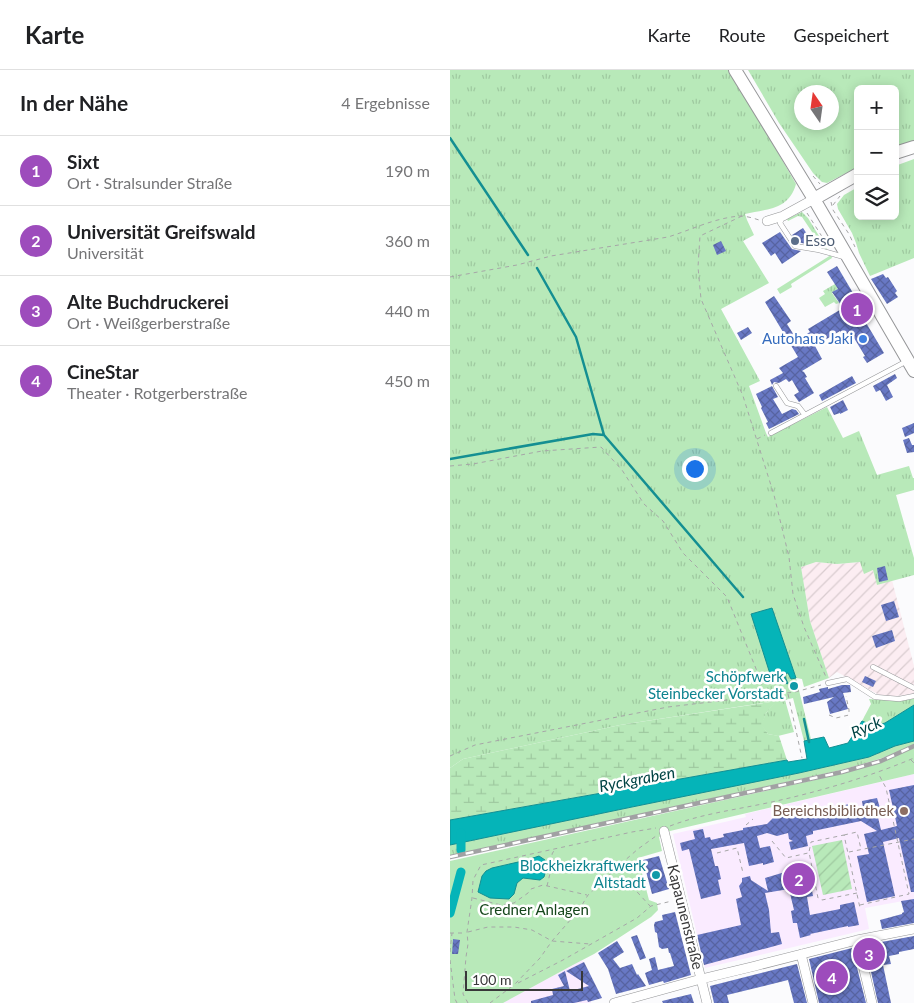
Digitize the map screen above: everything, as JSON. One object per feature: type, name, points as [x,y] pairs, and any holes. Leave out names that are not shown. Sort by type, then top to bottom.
[{"type":"main road","points":[[735,70],[814,199],[911,366]]},
{"type":"main road","points":[[899,152],[914,147]]},
{"type":"main road","points":[[814,199],[856,175]]},
{"type":"street","points":[[766,221],[783,216],[814,199]]},
{"type":"street","name":"Kapaunenstraße","points":[[667,829],[680,898],[707,1003]]},
{"type":"street","points":[[614,1003],[800,954],[830,950],[857,940],[914,929]]},
{"type":"street","points":[[857,940],[872,1003]]},
{"type":"street","points":[[800,954],[813,1003]]},
{"type":"lane","points":[[783,216],[780,223],[795,246],[848,258]]},
{"type":"lane","points":[[771,433],[911,366]]},
{"type":"lane","points":[[776,386],[787,403],[798,406],[805,416]]},
{"type":"lane","points":[[873,667],[914,688]]},
{"type":"lane","points":[[828,683],[846,679],[875,697],[899,699],[914,696]]},
{"type":"path","points":[[742,216],[700,236],[698,266],[701,299],[743,396],[774,495],[789,557],[793,594],[804,627],[825,676]]},
{"type":"path","points":[[450,277],[551,256],[661,239],[719,220],[742,216],[766,221]]},
{"type":"path","points":[[756,439],[771,433]]},
{"type":"path","points":[[450,466],[473,464],[542,451],[600,447],[622,470],[644,504],[663,521],[683,553],[727,597],[761,681],[764,695]]},
{"type":"path","points":[[450,756],[475,745],[668,707],[795,692],[828,683]]},
{"type":"path","points":[[788,693],[802,758]]},
{"type":"path","points":[[829,715],[836,718],[849,715],[846,696]]},
{"type":"path","points":[[490,1003],[515,984],[540,958],[579,910],[588,895],[638,849],[667,829],[686,820],[769,803],[806,793],[878,772],[914,758]]},
{"type":"path","points":[[910,760],[914,763]]},
{"type":"path","points":[[860,905],[909,894],[886,788],[878,772]]},
{"type":"path","points":[[746,825],[753,819]]},
{"type":"path","points":[[468,1003],[464,994],[468,944],[467,932],[473,880],[481,865],[648,829],[667,829]]},
{"type":"path","points":[[857,893],[822,900],[818,898],[809,852],[811,842],[857,832],[861,849]]},
{"type":"path","points":[[844,835],[860,908]]},
{"type":"path","points":[[848,852],[914,839]]},
{"type":"path","points":[[772,841],[786,858],[809,852]]},
{"type":"path","points":[[547,887],[553,861],[552,854],[556,848]]},
{"type":"path","points":[[717,853],[737,848],[743,873]]},
{"type":"path","points":[[614,870],[651,906]]},
{"type":"path","points":[[472,898],[501,905],[514,903],[531,889],[542,885],[588,895]]},
{"type":"path","points":[[515,984],[591,944],[636,918],[651,906],[680,898]]},
{"type":"path","points":[[467,932],[488,927],[514,926],[532,930],[552,942],[591,944]]},
{"type":"path","points":[[450,952],[451,933],[462,933]]},
{"type":"path","points":[[450,960],[457,1003]]},
{"type":"shaded area","points":[[816,562],[837,564],[861,562],[873,570],[877,585],[892,580],[914,666],[914,694],[883,697],[837,672],[829,678],[810,621],[801,567]],"holes":[[[894,601],[898,617],[886,620],[881,606]],[[892,630],[895,641],[876,648],[872,636]]]},
{"type":"shaded area","points":[[914,774],[914,899],[865,908],[869,929],[705,968],[673,834],[746,817],[745,814]]},
{"type":"shaded area","points":[[582,960],[602,998],[591,1001],[591,1003],[503,1003]]},
{"type":"green space","points":[[450,70],[730,70],[796,184],[793,193],[783,204],[745,214],[754,235],[743,241],[769,283],[721,309],[760,381],[749,386],[766,433],[768,437],[827,407],[843,438],[859,431],[877,475],[909,466],[914,478],[914,490],[896,495],[914,558],[914,575],[877,585],[873,570],[864,574],[860,562],[837,564],[816,562],[801,567],[810,621],[829,678],[804,687],[802,679],[796,678],[811,739],[804,741],[793,698],[785,700],[794,732],[778,736],[768,734],[761,725],[766,713],[776,701],[620,725],[463,759],[450,768]],"holes":[[[772,608],[789,673],[772,677],[751,614]]]},
{"type":"green space","points":[[748,70],[914,70],[914,141],[899,146],[899,85],[854,85],[854,169],[827,183],[822,182],[813,173],[779,123]]},
{"type":"green space","points":[[914,159],[914,258],[870,276],[852,233],[837,204],[844,195],[854,189],[854,220],[899,220],[899,165]]},
{"type":"green space","points":[[802,212],[808,218],[827,249],[822,247],[802,217],[798,216],[788,221],[787,219]]},
{"type":"green space","points":[[831,255],[832,258],[791,284],[792,287],[780,294],[777,289]]},
{"type":"green space","points":[[835,284],[838,289],[832,293],[839,303],[836,304],[834,302],[825,307],[819,298],[825,294],[823,291]]},
{"type":"green space","points":[[914,697],[914,705],[885,723],[874,726],[862,721],[871,704],[869,699],[898,701]]},
{"type":"green space","points":[[777,701],[766,713],[762,725],[768,734],[779,736],[787,760],[450,820],[450,768],[463,759],[620,725]]},
{"type":"green space","points":[[914,741],[914,744],[896,753],[841,770],[450,856],[450,845],[799,773],[869,757],[895,746]]},
{"type":"green space","name":"Credner Anlagen","points":[[914,748],[914,774],[670,831],[659,837],[662,851],[638,858],[649,900],[657,903],[658,910],[651,917],[594,954],[503,1003],[450,1003],[450,861],[819,779],[881,762]]},
{"type":"green space","points":[[842,840],[852,889],[823,895],[812,846]]},
{"type":"water","points":[[772,608],[796,678],[791,679],[788,673],[771,677],[751,614]]},
{"type":"water","name":"Ryck","points":[[914,705],[914,741],[895,746],[869,757],[450,845],[450,820],[787,760],[788,762],[807,759],[804,741],[824,737],[829,748],[848,743],[862,721],[874,726],[885,723]]},
{"type":"water","points":[[539,856],[545,860],[547,866],[544,877],[540,880],[523,878],[517,883],[514,894],[509,899],[490,898],[478,892],[482,876],[486,871]]},
{"type":"building","points":[[803,228],[813,243],[811,245],[797,242],[792,235]]},
{"type":"building","points":[[780,232],[792,249],[801,251],[782,264],[775,253],[771,256],[762,243]]},
{"type":"building","points":[[721,241],[726,251],[717,255],[713,245]]},
{"type":"building","points":[[837,266],[865,315],[862,316],[884,353],[867,363],[854,338],[846,342],[840,331],[815,346],[822,359],[802,371],[807,377],[805,378],[814,393],[799,402],[794,395],[799,392],[792,380],[789,382],[786,379],[779,383],[774,382],[772,385],[770,380],[783,373],[779,368],[798,357],[765,302],[774,296],[791,321],[787,324],[797,340],[810,332],[808,329],[843,308],[832,292],[838,289],[827,272]]},
{"type":"building","points":[[883,274],[886,278],[888,277],[897,291],[895,293],[898,297],[887,304],[871,279]]},
{"type":"building","points":[[748,327],[752,333],[741,340],[737,333]]},
{"type":"building","points":[[895,374],[897,378],[887,385],[893,397],[886,401],[880,390],[876,392],[873,386]]},
{"type":"building","points":[[852,376],[856,383],[822,401],[819,395]]},
{"type":"building","points":[[772,386],[778,397],[773,399],[782,414],[792,409],[796,410],[799,414],[769,429],[756,394]]},
{"type":"building","points":[[843,400],[848,410],[834,415],[830,407]]},
{"type":"building","points":[[914,423],[914,433],[905,437],[902,428]]},
{"type":"building","points":[[909,438],[912,445],[914,445],[914,452],[907,453],[903,440]]},
{"type":"building","points":[[885,566],[888,580],[879,582],[877,568]]},
{"type":"building","points":[[894,601],[899,617],[886,621],[881,605]]},
{"type":"building","points":[[892,630],[895,641],[876,648],[872,636]]},
{"type":"building","points":[[865,676],[876,681],[873,687],[862,682]]},
{"type":"building","points":[[850,685],[851,692],[843,693],[848,709],[830,714],[827,702],[834,697],[804,704],[803,697],[820,692],[819,689],[828,687],[828,689]]},
{"type":"building","points":[[914,785],[914,892],[911,892],[899,838],[883,842],[895,896],[867,902],[857,856],[869,854],[864,834],[877,831],[861,821],[813,831],[813,834],[806,836],[808,846],[791,850],[789,842],[793,841],[789,839],[788,833],[777,836],[767,833],[757,836],[760,848],[770,846],[774,862],[763,865],[763,863],[749,866],[744,843],[711,849],[715,866],[718,866],[721,879],[718,880],[721,894],[701,899],[689,849],[682,851],[680,843],[695,839],[693,831],[703,829],[705,838],[710,837],[711,840],[724,837],[723,834],[743,830],[743,828],[767,824],[773,818],[800,812],[801,814],[822,810],[823,816],[835,814],[833,807],[850,804],[851,810],[863,808],[862,801],[877,798],[880,808],[876,809],[881,830],[897,826],[889,790]]},
{"type":"building","name":"Blockheizkraftwerk Altstadt","points":[[659,856],[669,889],[652,894],[643,860]]},
{"type":"building","points":[[807,864],[813,896],[807,897],[810,915],[840,909],[840,905],[854,902],[859,925],[810,934],[800,938],[797,923],[793,923],[791,911],[794,910],[789,889],[765,893],[771,933],[779,932],[782,944],[704,965],[697,935],[741,925],[736,899],[742,897],[739,886],[742,878],[750,876],[751,880],[768,891],[765,878],[785,872],[784,869]]},
{"type":"building","points":[[914,899],[914,923],[882,929],[880,920],[902,914],[904,912],[901,901]]},
{"type":"building","points":[[675,912],[691,975],[664,983],[663,981],[649,985],[645,973],[652,970],[649,959],[655,957],[658,970],[674,966],[668,948],[662,949],[659,947],[654,925],[655,922],[663,920],[662,915]]},
{"type":"building","points":[[637,935],[646,958],[640,960],[631,937]]},
{"type":"building","points":[[914,936],[914,949],[889,956],[891,964],[883,965],[891,1003],[878,1003],[865,945]]},
{"type":"building","points":[[453,939],[460,940],[458,954],[452,954]]},
{"type":"building","points":[[617,941],[624,952],[613,959],[620,968],[632,964],[637,975],[646,986],[616,994],[608,969],[598,953]]},
{"type":"building","points":[[852,948],[866,1003],[819,1003],[809,959]]},
{"type":"building","points":[[584,962],[602,998],[574,1003],[531,1003],[531,1001],[553,995],[552,989],[564,986],[558,975],[565,971],[570,991],[589,986],[566,971]]},
{"type":"building","points":[[797,964],[807,1003],[794,1003],[788,980],[727,995],[729,1003],[714,1003],[710,986]]},
{"type":"building","points":[[691,994],[694,1003],[663,1003],[662,1001]]},
{"type":"waterway","points":[[450,138],[528,255]]},
{"type":"waterway","points":[[537,268],[576,337],[604,435]]},
{"type":"waterway","points":[[450,459],[593,434],[604,435],[743,597]]},
{"type":"waterway","points":[[783,674],[787,683]]},
{"type":"waterway","points":[[804,719],[809,742]]},
{"type":"waterway","points":[[461,833],[461,850]]},
{"type":"waterway","points":[[450,913],[461,872]]},
{"type":"railway","points":[[450,857],[842,772],[881,761],[914,746]]},
{"type":"place","name":"Esso","points":[[795,241]]},
{"type":"place","name":"Sixt","points":[[857,309]]},
{"type":"place","name":"Autohaus Jaki","points":[[863,339]]},
{"type":"place","name":"Schöpfwerk Steinbecker Vorstadt","points":[[794,686]]},
{"type":"place","name":"Bereichsbibliothek","points":[[904,811]]},
{"type":"place","name":"Blockheizkraftwerk Altstadt","points":[[656,875]]},
{"type":"place","name":"Universität Greifswald","points":[[799,879]]},
{"type":"place","name":"Alte Buchdruckerei","points":[[869,954]]},
{"type":"place","name":"CineStar","points":[[832,977]]},
{"type":"water label","name":"Ryckgraben","points":[[637,779]]}]
